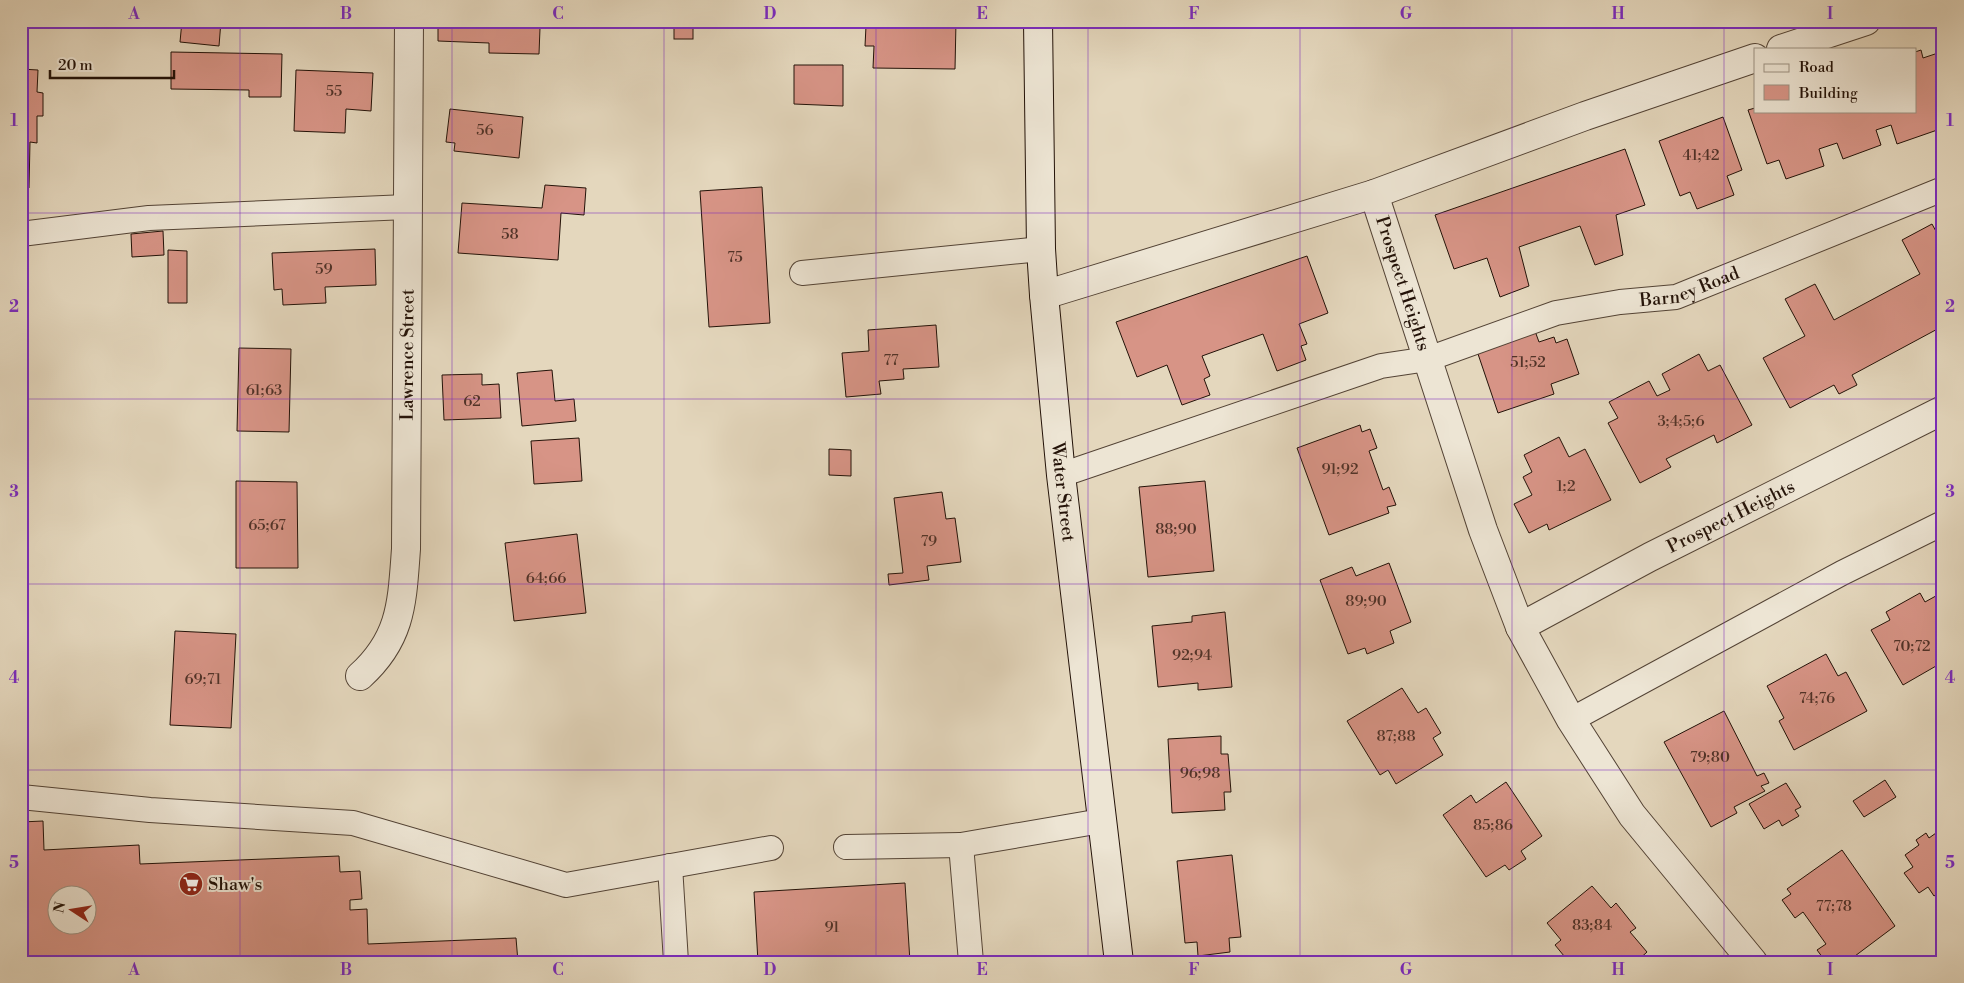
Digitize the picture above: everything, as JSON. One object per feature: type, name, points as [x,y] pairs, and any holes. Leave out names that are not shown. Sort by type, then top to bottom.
[{"type":"street","name":"Lawrence Street","points":[[360,676],[382,654],[396,626],[403,593],[406,549],[409,21]]},
{"type":"street","name":"Water Street","points":[[1038,21],[1041,249],[1044,295],[1061,475],[1119,962]]},
{"type":"street","points":[[1785,48],[1866,21]]},
{"type":"street","name":"Prospect Heights","points":[[1044,295],[1374,194],[1585,116],[1754,58]]},
{"type":"street","name":"Prospect Heights","points":[[1374,194],[1483,530],[1520,627],[1571,720],[1632,815],[1753,962]]},
{"type":"street","name":"Prospect Heights","points":[[1520,627],[1650,557],[1943,410]]},
{"type":"lane","name":"Barney Road","points":[[1061,475],[1381,366],[1428,359],[1556,313],[1620,302],[1676,297],[1943,189]]},
{"type":"lane","points":[[21,234],[149,218],[407,207]]},
{"type":"lane","points":[[802,273],[1041,249]]},
{"type":"lane","points":[[1571,720],[1842,573],[1943,522]]},
{"type":"lane","points":[[21,797],[150,810],[352,823],[566,885],[772,848]]},
{"type":"lane","points":[[846,847],[961,845],[1102,821]]},
{"type":"lane","points":[[961,845],[971,962]]},
{"type":"lane","points":[[670,866],[676,962]]},
{"type":"building","points":[[182,21],[221,21],[219,46],[180,42]]},
{"type":"building","points":[[438,21],[513,21],[513,27],[540,28],[539,54],[489,53],[489,43],[438,41]]},
{"type":"building","points":[[674,21],[693,21],[693,39],[674,39]]},
{"type":"building","points":[[874,21],[956,21],[955,69],[873,68],[874,46],[865,46],[866,26],[874,26]]},
{"type":"building","points":[[1921,50],[1923,58],[1938,53],[1943,67],[1943,96],[1936,98],[1943,118],[1943,128],[1897,144],[1891,125],[1876,130],[1881,145],[1843,159],[1837,143],[1819,149],[1824,166],[1786,179],[1779,160],[1767,164],[1748,110],[1754,108],[1754,112],[1916,112],[1916,52]]},
{"type":"building","points":[[171,52],[282,54],[281,97],[249,97],[249,90],[171,89]]},
{"type":"building","points":[[794,65],[843,65],[843,106],[794,104]]},
{"type":"building","points":[[21,69],[38,70],[37,92],[43,93],[43,116],[37,116],[37,143],[30,142],[29,188],[21,188]]},
{"type":"building","points":[[296,70],[373,73],[371,111],[346,109],[345,133],[294,131]]},
{"type":"building","points":[[450,109],[523,117],[519,158],[454,151],[455,143],[446,142]]},
{"type":"building","points":[[1723,117],[1742,170],[1727,176],[1734,195],[1697,209],[1690,192],[1680,196],[1659,141]]},
{"type":"building","points":[[1625,149],[1645,205],[1616,215],[1623,255],[1595,265],[1580,226],[1519,247],[1529,286],[1500,297],[1487,258],[1454,269],[1435,215]]},
{"type":"building","points":[[545,185],[586,188],[584,215],[561,213],[558,260],[458,253],[462,203],[542,208]]},
{"type":"building","points":[[762,187],[770,323],[709,327],[700,191]]},
{"type":"building","points":[[1932,224],[1943,244],[1943,326],[1852,375],[1857,385],[1839,394],[1834,385],[1790,408],[1763,358],[1805,336],[1785,299],[1815,284],[1834,320],[1920,274],[1902,240]]},
{"type":"building","points":[[163,231],[164,255],[132,257],[131,234]]},
{"type":"building","points":[[375,249],[376,285],[325,287],[326,303],[283,305],[282,289],[274,290],[272,253]]},
{"type":"building","points":[[168,250],[187,251],[187,303],[168,303]]},
{"type":"building","points":[[1307,256],[1328,313],[1299,324],[1307,344],[1301,346],[1306,360],[1277,371],[1263,334],[1202,356],[1210,376],[1204,379],[1210,395],[1182,405],[1167,365],[1137,377],[1116,322]]},
{"type":"building","points":[[936,325],[939,367],[903,369],[904,379],[879,381],[881,394],[846,397],[842,353],[869,351],[868,330]]},
{"type":"building","points":[[1535,331],[1539,342],[1554,337],[1556,343],[1567,339],[1579,374],[1551,384],[1554,394],[1498,413],[1477,351]]},
{"type":"building","points":[[239,348],[291,349],[289,432],[237,431]]},
{"type":"building","points":[[1699,354],[1708,371],[1720,365],[1752,425],[1717,443],[1714,435],[1666,459],[1671,467],[1640,483],[1608,423],[1618,418],[1609,402],[1649,381],[1657,396],[1670,390],[1662,374]]},
{"type":"building","points":[[552,370],[555,401],[574,399],[576,421],[522,426],[517,373]]},
{"type":"building","points":[[482,374],[482,385],[499,384],[501,418],[444,420],[442,375]]},
{"type":"building","points":[[1360,425],[1362,432],[1370,429],[1377,448],[1369,451],[1383,490],[1389,487],[1396,505],[1387,507],[1389,513],[1329,535],[1297,448]]},
{"type":"building","points":[[1559,437],[1569,457],[1585,449],[1611,500],[1549,530],[1547,524],[1529,533],[1514,504],[1532,495],[1523,477],[1532,472],[1524,455]]},
{"type":"building","points":[[579,438],[582,481],[534,484],[531,441]]},
{"type":"building","points":[[829,449],[851,450],[851,476],[829,475]]},
{"type":"building","points":[[236,481],[297,482],[298,568],[236,568]]},
{"type":"building","points":[[1205,481],[1214,571],[1148,577],[1139,487]]},
{"type":"building","points":[[942,492],[946,519],[955,518],[961,562],[927,566],[929,580],[889,585],[888,574],[903,573],[894,498]]},
{"type":"building","points":[[577,534],[586,613],[514,621],[505,543]]},
{"type":"building","points":[[1389,563],[1411,622],[1390,631],[1394,643],[1367,654],[1365,648],[1348,654],[1320,580],[1352,567],[1356,576]]},
{"type":"building","points":[[1943,592],[1943,662],[1903,685],[1871,630],[1890,620],[1886,612],[1920,593],[1925,602]]},
{"type":"building","points":[[1225,612],[1232,687],[1198,690],[1198,683],[1158,687],[1152,626],[1192,622],[1192,616]]},
{"type":"building","points":[[175,631],[236,634],[231,728],[170,725]]},
{"type":"building","points":[[1826,654],[1838,676],[1846,672],[1867,711],[1794,750],[1779,721],[1784,718],[1767,686]]},
{"type":"building","points":[[1402,688],[1418,713],[1426,708],[1441,733],[1433,738],[1443,755],[1396,784],[1388,770],[1380,775],[1347,721]]},
{"type":"building","points":[[1724,711],[1757,776],[1764,773],[1769,783],[1761,786],[1765,791],[1734,807],[1737,813],[1711,827],[1664,742]]},
{"type":"building","points":[[1221,736],[1221,754],[1228,754],[1231,792],[1224,792],[1225,810],[1172,813],[1168,739]]},
{"type":"building","points":[[1885,780],[1896,797],[1864,817],[1853,801]]},
{"type":"building","points":[[1506,782],[1542,836],[1521,851],[1526,859],[1509,870],[1505,865],[1486,877],[1443,815],[1471,795],[1476,803]]},
{"type":"building","points":[[1786,783],[1801,807],[1795,810],[1799,816],[1782,826],[1779,820],[1764,829],[1749,804]]},
{"type":"building","name":"Shaw's","points":[[43,821],[44,850],[139,845],[140,864],[339,856],[340,872],[360,871],[362,899],[350,900],[350,910],[367,909],[368,944],[516,938],[518,962],[21,962],[21,822]]},
{"type":"building","points":[[1943,828],[1943,890],[1934,896],[1928,887],[1919,893],[1904,873],[1913,867],[1905,855],[1919,845],[1916,840],[1926,833],[1929,838]]},
{"type":"building","points":[[1842,850],[1895,926],[1847,962],[1837,960],[1826,962],[1817,950],[1826,944],[1803,912],[1795,918],[1782,900],[1791,894],[1787,889]]},
{"type":"building","points":[[1232,855],[1241,937],[1229,938],[1230,952],[1198,956],[1197,942],[1185,943],[1177,861]]},
{"type":"building","points":[[905,883],[910,962],[758,962],[754,892]]},
{"type":"building","points":[[1592,886],[1611,908],[1616,903],[1636,928],[1630,932],[1647,952],[1636,962],[1569,962],[1555,945],[1561,940],[1547,923]]},
{"type":"place","name":"Shaw's","points":[[191,884]]}]
